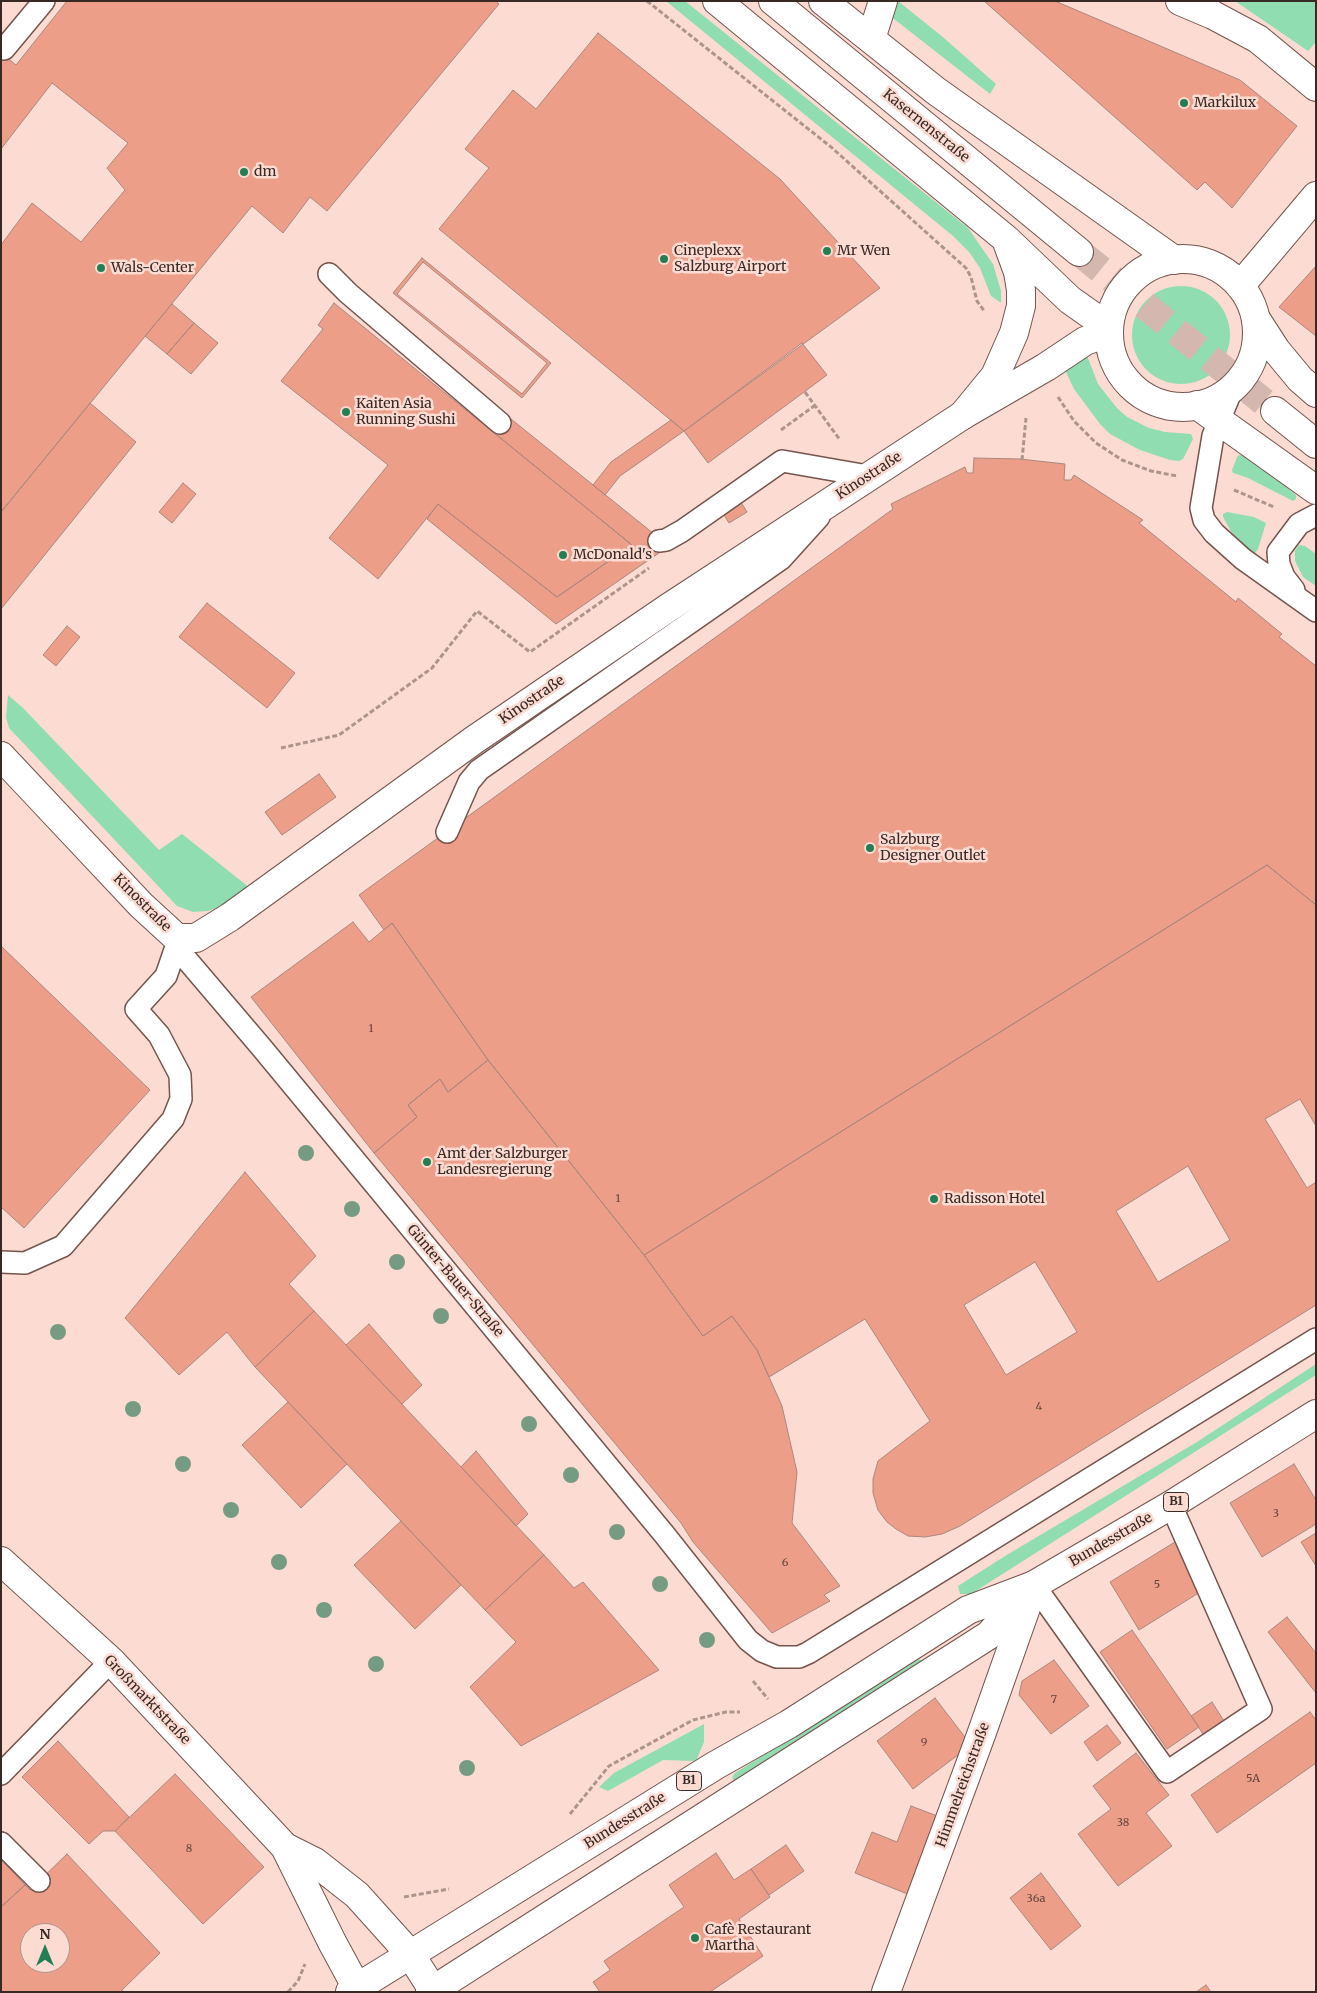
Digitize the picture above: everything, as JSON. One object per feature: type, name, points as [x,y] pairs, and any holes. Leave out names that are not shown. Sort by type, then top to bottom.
[{"type":"main road","points":[[717,1],[1006,239],[1070,300],[1107,329]]},
{"type":"main road","name":"Kasernenstraße","points":[[773,1],[1078,252]]},
{"type":"main road","points":[[823,1],[936,91],[1174,260]]},
{"type":"main road","points":[[871,39],[884,1]]},
{"type":"main road","points":[[1180,1],[1213,15],[1258,39],[1316,87]]},
{"type":"main road","points":[[1240,286],[1316,196]]},
{"type":"main road","points":[[963,415],[995,376],[1014,334],[1021,306],[1018,272],[1006,239]]},
{"type":"main road","points":[[1256,319],[1257,338],[1253,356],[1245,374],[1232,388],[1216,399],[1197,405],[1178,407],[1159,403],[1142,395],[1127,382],[1116,366],[1108,349],[1107,329],[1113,309],[1122,290],[1136,275],[1154,265],[1174,260],[1198,260],[1221,270],[1240,286],[1250,301],[1256,319],[1276,350],[1300,379],[1316,393]]},
{"type":"main road","name":"Kinostraße","points":[[1,756],[177,943],[196,938],[230,916],[474,740],[868,476],[963,415],[1107,329]]},
{"type":"main road","points":[[1197,405],[1316,490]]},
{"type":"main road","points":[[1275,412],[1316,444]]},
{"type":"main road","name":"Bundesstraße","points":[[356,1990],[410,1954],[716,1764],[789,1724],[968,1610],[1034,1585],[1171,1505],[1316,1414]]},
{"type":"main road","name":"Großmarktstraße","points":[[1,1561],[111,1661],[285,1847],[356,1990]]},
{"type":"main road","name":"Bundesstraße","points":[[432,1991],[989,1634],[1034,1585]]},
{"type":"main road","name":"Himmelreichstraße","points":[[890,1989],[1034,1585]]},
{"type":"main road","name":"Großmarktstraße","points":[[285,1847],[315,1862],[357,1895],[410,1954],[432,1991]]},
{"type":"lane","points":[[4,49],[44,1]]},
{"type":"lane","points":[[329,274],[348,293],[500,423]]},
{"type":"lane","points":[[1232,388],[1213,436],[1201,508],[1204,520],[1214,533],[1243,559],[1308,605]]},
{"type":"lane","points":[[663,541],[782,461],[868,476]]},
{"type":"lane","points":[[468,817],[479,792],[488,780],[759,588],[781,559],[840,495]]},
{"type":"lane","points":[[1308,520],[1278,552],[1279,564],[1284,577],[1308,605]]},
{"type":"lane","points":[[447,832],[469,782],[479,770],[781,559]]},
{"type":"lane","points":[[1,1262],[24,1263],[63,1246],[173,1119],[180,1098],[180,1075],[159,1035],[136,1009],[166,976],[177,943]]},
{"type":"lane","name":"Günter-Bauer-Straße","points":[[177,943],[664,1534],[748,1640],[762,1651],[777,1658],[799,1658],[808,1653],[1316,1339]]},
{"type":"lane","points":[[1034,1585],[1167,1772],[1261,1710],[1171,1505]]},
{"type":"lane","points":[[1,1774],[111,1661]]},
{"type":"lane","points":[[1,1843],[39,1881]]},
{"type":"path","points":[[647,1],[831,147],[966,268],[971,277],[977,301],[988,316],[1014,334]]},
{"type":"path","points":[[1046,367],[1058,397],[1074,421],[1090,438],[1122,460],[1151,472],[1204,481],[1254,497],[1277,509],[1308,520]]},
{"type":"path","points":[[804,392],[868,476]]},
{"type":"path","points":[[1050,401],[1058,397]]},
{"type":"path","points":[[775,434],[814,406]]},
{"type":"path","points":[[1022,460],[1026,413]]},
{"type":"path","points":[[281,748],[339,735],[432,668],[477,611],[530,652],[664,557],[663,541]]},
{"type":"path","points":[[569,1815],[609,1766],[693,1720],[726,1712],[745,1712]]},
{"type":"path","points":[[374,1912],[393,1900],[415,1894],[454,1888]]},
{"type":"path","points":[[288,1992],[298,1981],[309,1956],[332,1942]]},
{"type":"green space","points":[[666,1],[685,1],[968,228],[993,264],[1001,291],[1001,303],[991,296],[980,268],[969,252],[953,236]]},
{"type":"green space","points":[[871,1],[898,1],[996,84],[990,94]]},
{"type":"green space","points":[[1235,1],[1316,1],[1316,42],[1308,51]]},
{"type":"green space","points":[[1181,286],[1200,290],[1216,300],[1226,316],[1230,335],[1226,354],[1216,370],[1200,380],[1181,384],[1162,380],[1146,370],[1136,354],[1132,335],[1136,316],[1146,300],[1162,290]]},
{"type":"green space","points":[[1086,353],[1098,384],[1117,408],[1127,417],[1149,428],[1165,432],[1191,434],[1193,439],[1183,459],[1179,461],[1170,460],[1140,450],[1110,434],[1100,424],[1074,389],[1066,372],[1065,366]]},
{"type":"green space","points":[[1239,455],[1244,455],[1277,479],[1296,495],[1296,499],[1293,501],[1248,478],[1233,473],[1232,470]]},
{"type":"green space","points":[[1227,512],[1254,517],[1266,523],[1255,553],[1250,553],[1232,533],[1223,517],[1223,514]]},
{"type":"green space","points":[[1299,545],[1305,546],[1316,554],[1316,586],[1303,577],[1295,561],[1295,551]]},
{"type":"green space","points":[[8,695],[23,708],[159,850],[182,834],[250,888],[226,905],[208,911],[193,912],[177,906],[9,728],[6,717]]},
{"type":"green space","points":[[1316,1364],[1316,1375],[971,1594],[960,1594],[958,1586],[1197,1442]]},
{"type":"green space","points":[[918,1659],[924,1661],[735,1782],[732,1778],[735,1773]]},
{"type":"green space","points":[[704,1724],[704,1742],[696,1761],[663,1760],[608,1791],[599,1787],[614,1773]]},
{"type":"building","name":"Wals-Center","points":[[67,1],[496,1],[499,4],[327,211],[310,197],[283,233],[252,206],[1,512],[1,53],[16,65]]},
{"type":"building","name":"Markilux","points":[[984,1],[1055,1],[1240,80],[1297,126],[1232,208],[1205,182],[1197,190]]},
{"type":"building","name":"Cineplexx Salzburg Airport","points":[[598,33],[780,179],[880,288],[684,431],[439,229],[489,168],[465,149],[513,90],[536,109]]},
{"type":"building","points":[[52,83],[128,143],[107,168],[125,190],[81,242],[32,203],[1,245],[1,149]]},
{"type":"building","points":[[422,258],[551,363],[522,398],[393,293]],"holes":[[[423,262],[547,363],[522,394],[397,294]]]},
{"type":"building","points":[[1316,266],[1316,336],[1279,307]]},
{"type":"building","points":[[334,303],[632,545],[557,597],[438,504],[378,579],[329,538],[388,465],[281,381],[323,329],[318,325]]},
{"type":"building","points":[[172,304],[194,323],[167,354],[145,336]]},
{"type":"building","points":[[194,323],[218,343],[191,374],[167,354]]},
{"type":"building","points":[[802,343],[827,375],[708,463],[684,431]]},
{"type":"building","points":[[90,403],[136,442],[1,609],[1,512]]},
{"type":"building","points":[[506,415],[669,546],[556,624],[427,519],[438,504],[557,597],[632,545],[493,432]]},
{"type":"building","points":[[671,420],[684,431],[620,476],[605,495],[593,485],[611,462]]},
{"type":"building","name":"Salzburg Designer Outlet","points":[[974,458],[1020,459],[1065,464],[1064,480],[1071,480],[1074,475],[1143,520],[1139,523],[1236,602],[1238,598],[1282,634],[1279,637],[1316,666],[1316,905],[1267,865],[644,1255],[488,1060],[392,923],[384,930],[359,895],[893,509],[891,504],[965,467],[967,473],[973,473]]},
{"type":"building","points":[[183,483],[196,494],[172,523],[159,512]]},
{"type":"building","points":[[739,499],[747,512],[729,523],[721,510]]},
{"type":"building","points":[[207,603],[295,673],[267,708],[179,637]]},
{"type":"building","points":[[67,626],[80,637],[56,666],[43,655]]},
{"type":"building","points":[[319,774],[336,797],[282,835],[265,812]]},
{"type":"building","name":"Radisson Hotel","points":[[1267,865],[1316,905],[1316,1126],[1300,1099],[1265,1119],[1307,1188],[1316,1182],[1316,1305],[960,1526],[942,1534],[925,1537],[908,1536],[887,1522],[878,1510],[873,1493],[873,1479],[878,1461],[930,1421],[865,1319],[769,1377],[757,1350],[732,1316],[703,1336],[644,1255]],"holes":[[[1188,1166],[1230,1240],[1158,1282],[1116,1211]],[[1035,1262],[1077,1332],[1006,1375],[964,1305]]]},
{"type":"building","points":[[353,922],[369,942],[392,923],[488,1060],[448,1092],[440,1079],[408,1105],[417,1117],[374,1153],[251,997]]},
{"type":"building","points":[[1,946],[150,1090],[24,1228],[1,1207]]},
{"type":"building","points":[[488,1060],[644,1255],[703,1336],[732,1316],[757,1350],[782,1406],[797,1472],[792,1523],[840,1586],[824,1595],[830,1601],[772,1633],[693,1542],[681,1523],[374,1153],[417,1117],[408,1105],[440,1079],[448,1092]]},
{"type":"building","points":[[245,1172],[316,1256],[289,1284],[314,1311],[255,1367],[227,1332],[179,1375],[125,1318]]},
{"type":"building","points":[[314,1311],[544,1555],[485,1610],[255,1367]]},
{"type":"building","points":[[369,1324],[422,1385],[402,1404],[346,1345]]},
{"type":"building","points":[[288,1402],[347,1464],[301,1508],[242,1445]]},
{"type":"building","points":[[476,1451],[528,1514],[516,1526],[461,1467]]},
{"type":"building","points":[[1294,1464],[1316,1500],[1316,1524],[1262,1557],[1230,1503]]},
{"type":"building","points":[[401,1521],[461,1585],[415,1629],[354,1565]]},
{"type":"building","points":[[1316,1533],[1316,1566],[1301,1542]]},
{"type":"building","points":[[1175,1542],[1205,1589],[1139,1630],[1110,1582]]},
{"type":"building","points":[[544,1555],[574,1588],[583,1582],[659,1670],[521,1746],[470,1687],[516,1642],[485,1610]]},
{"type":"building","points":[[1287,1617],[1316,1653],[1316,1693],[1268,1632]]},
{"type":"building","points":[[1132,1630],[1199,1727],[1167,1749],[1100,1652]]},
{"type":"building","points":[[1054,1660],[1089,1706],[1051,1734],[1019,1695],[1022,1681]]},
{"type":"building","points":[[935,1698],[971,1745],[913,1789],[877,1741]]},
{"type":"building","points":[[1212,1702],[1224,1721],[1203,1734],[1191,1716]]},
{"type":"building","points":[[1310,1712],[1316,1720],[1316,1763],[1217,1833],[1191,1795]]},
{"type":"building","points":[[1107,1725],[1121,1743],[1097,1761],[1084,1742]]},
{"type":"building","points":[[58,1741],[129,1817],[115,1831],[103,1831],[89,1844],[22,1777]]},
{"type":"building","points":[[1136,1753],[1169,1795],[1146,1813],[1172,1846],[1118,1886],[1078,1834],[1111,1809],[1093,1786]]},
{"type":"building","points":[[175,1774],[264,1867],[203,1924],[115,1831]]},
{"type":"building","points":[[911,1806],[940,1817],[910,1895],[855,1873],[872,1832],[897,1842]]},
{"type":"building","points":[[786,1845],[804,1871],[769,1895],[751,1869]]},
{"type":"building","name":"Cafè Restaurant Martha","points":[[716,1853],[734,1880],[751,1869],[770,1897],[739,1919],[763,1956],[710,1992],[600,1992],[593,1982],[610,1970],[604,1961],[684,1907],[669,1885]]},
{"type":"building","points":[[67,1854],[160,1953],[122,1990],[123,1992],[1,1992],[1,1907],[25,1885],[30,1890]]},
{"type":"building","points":[[1,1859],[25,1885],[1,1907]]},
{"type":"building","points":[[1041,1873],[1081,1926],[1051,1950],[1010,1898]]},
{"type":"building","points":[[1206,1985],[1211,1992],[1196,1992]]},
{"type":"tunnel","points":[[1079,252],[1275,411]]},
{"type":"place","name":"Markilux","points":[[1184,103]]},
{"type":"place","name":"dm","points":[[244,172]]},
{"type":"place","name":"Mr Wen","points":[[827,251]]},
{"type":"place","name":"Cineplexx Salzburg Airport","points":[[664,259]]},
{"type":"place","name":"Wals-Center","points":[[101,268]]},
{"type":"place","name":"Kaiten Asia Running Sushi","points":[[346,412]]},
{"type":"place","name":"McDonald's","points":[[563,555]]},
{"type":"place","name":"Salzburg Designer Outlet","points":[[870,848]]},
{"type":"place","name":"Amt der Salzburger Landesregierung","points":[[427,1162]]},
{"type":"place","name":"Radisson Hotel","points":[[934,1199]]},
{"type":"place","name":"Cafè Restaurant Martha","points":[[695,1938]]}]
